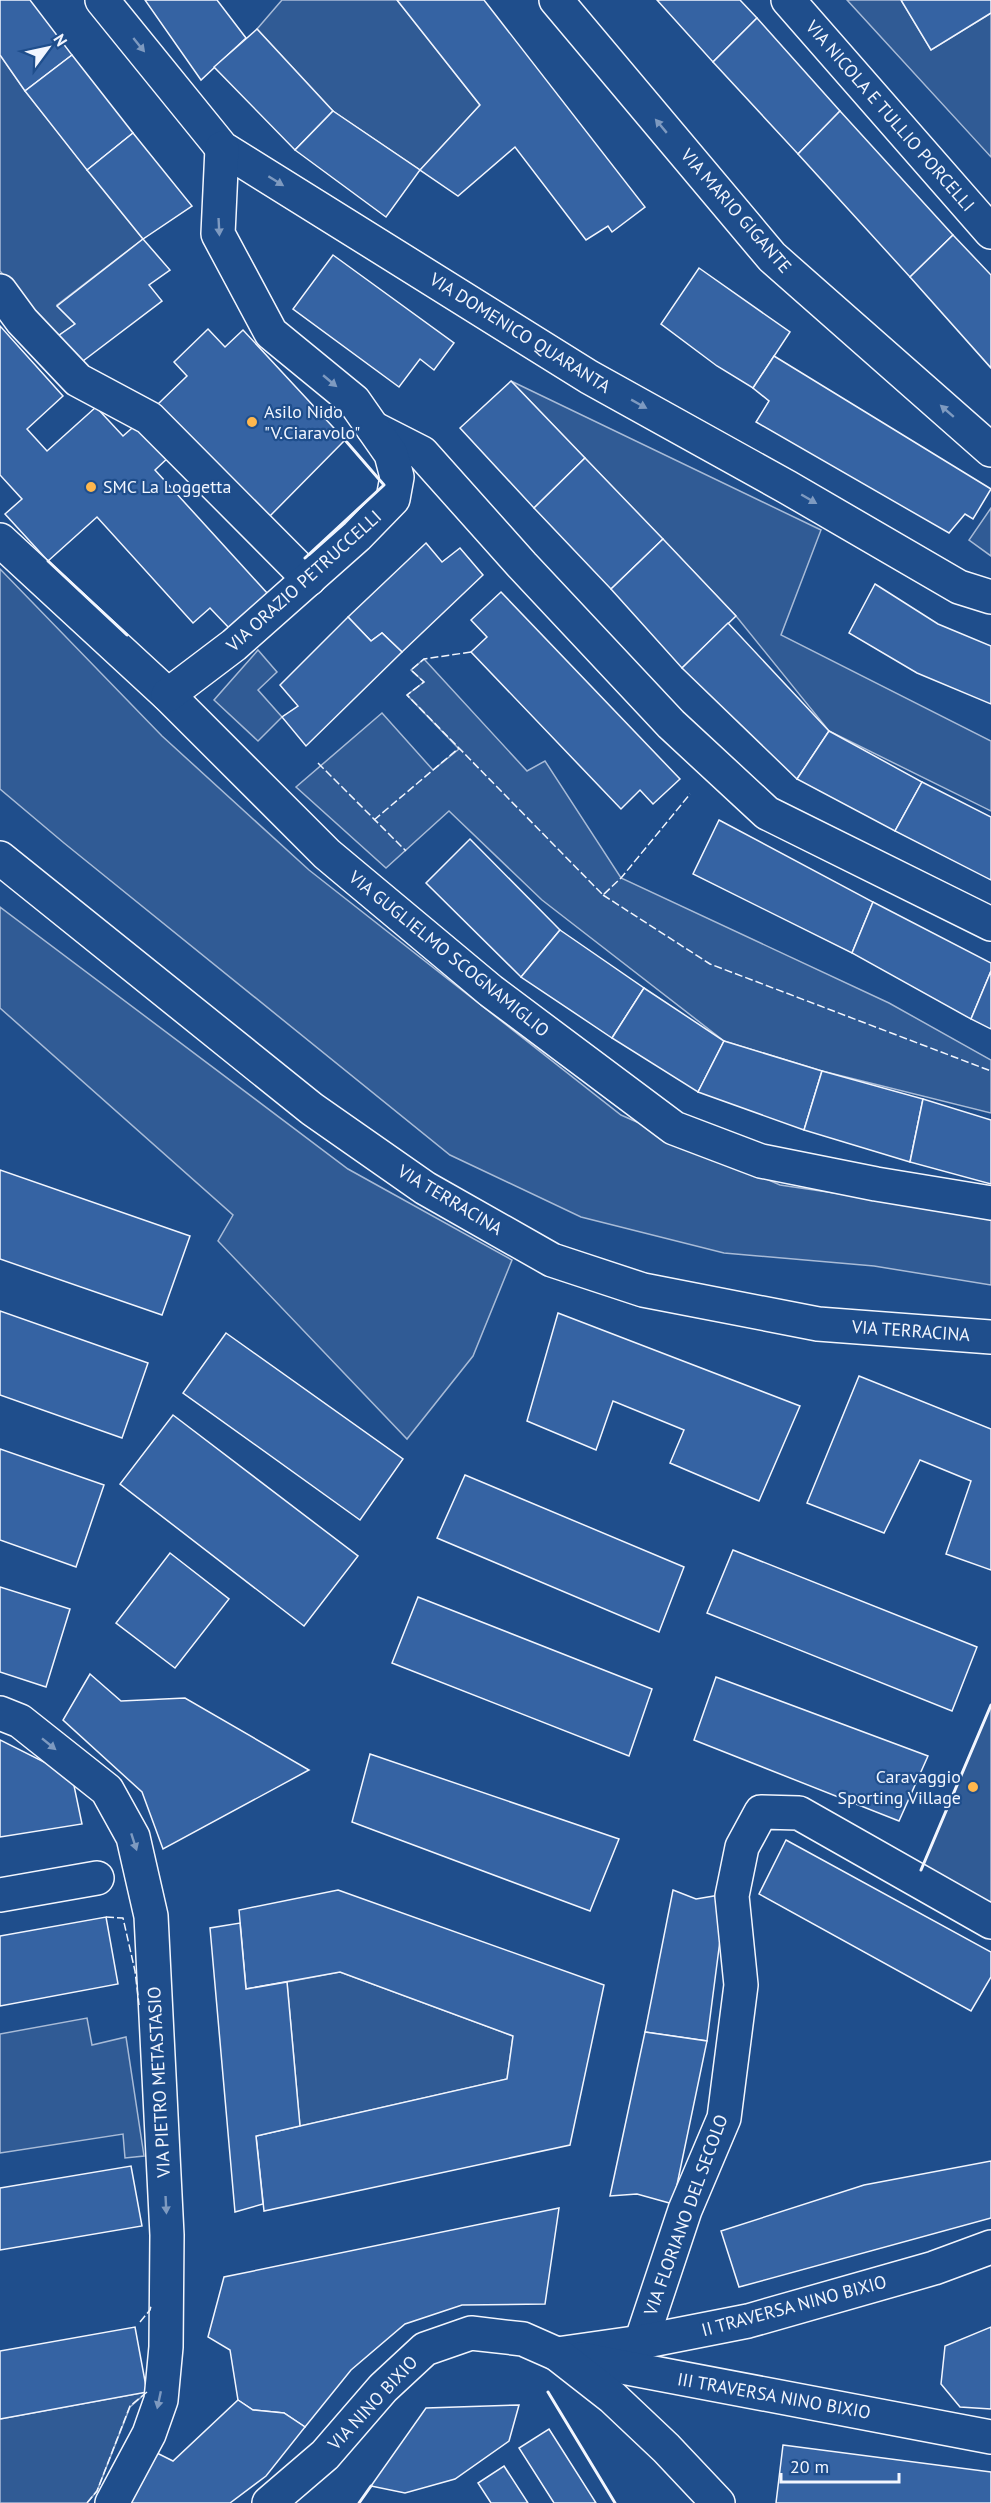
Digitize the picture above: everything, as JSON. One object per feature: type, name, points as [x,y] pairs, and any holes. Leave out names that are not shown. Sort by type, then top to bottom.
[{"type":"street","name":"VIA DOMENICO QUARANTA","points":[[102,0],[222,147],[589,377],[787,487],[959,587],[991,597]]},
{"type":"street","name":"VIA MARIO GIGANTE","points":[[556,0],[772,257],[991,450]]},
{"type":"street","name":"VIA NICOLA E TULLIO PORCELLI","points":[[789,0],[991,232]]},
{"type":"street","name":"VIA ORAZIO PETRUCCELLI","points":[[168,696],[234,645],[357,536],[393,499],[397,477],[391,454],[354,401],[271,333],[218,234],[222,147]]},
{"type":"street","points":[[0,291],[22,321],[78,380],[149,418],[309,579]]},
{"type":"street","points":[[373,428],[422,453],[522,565],[671,724],[767,813],[991,924]]},
{"type":"street","name":"VIA GUGLIELMO SCOGNAMIGLIO","points":[[0,540],[168,696],[327,854],[491,991],[674,1128],[761,1161],[991,1203]]},
{"type":"street","name":"VIA TERRACINA","points":[[0,858],[312,1109],[425,1188],[552,1260],[643,1290],[818,1324],[991,1337]]},
{"type":"street","name":"VIA PIETRO METASTASIO","points":[[0,1713],[21,1721],[107,1791],[133,1837],[151,1916],[167,2235],[166,2347],[161,2400],[149,2434],[112,2503]]},
{"type":"street","name":"VIA FLORIANO DEL SECOLO","points":[[641,2342],[686,2210],[724,2118],[741,1985],[732,1896],[742,1847],[761,1812],[799,1813],[991,1922]]},
{"type":"street","points":[[0,1895],[97,1878]]},
{"type":"street","name":"II TRAVERSA NINO BIXIO","points":[[557,2354],[641,2342],[748,2321],[934,2268],[991,2247]]},
{"type":"street","name":"VIA NINO BIXIO","points":[[269,2503],[325,2455],[383,2388],[424,2349],[471,2333],[523,2339],[557,2354],[612,2397],[666,2448],[718,2503]]},
{"type":"street","name":"III TRAVERSA NINO BIXIO","points":[[557,2354],[991,2436]]},
{"type":"shaded area","points":[[282,0],[397,0],[480,105],[420,170],[333,111],[257,29]]},
{"type":"shaded area","points":[[847,0],[901,0],[931,50],[991,13],[991,157]]},
{"type":"shaded area","points":[[0,55],[25,91],[143,239],[57,305],[75,324],[58,336],[0,271]]},
{"type":"shaded area","points":[[511,381],[821,530],[781,635],[991,741],[991,811],[829,731],[736,616]]},
{"type":"shaded area","points":[[991,508],[991,556],[969,540]]},
{"type":"shaded area","points":[[0,569],[162,736],[309,870],[621,1115],[780,1185],[991,1216],[991,1285],[874,1266],[724,1253],[581,1217],[450,1155],[0,789]]},
{"type":"shaded area","points":[[258,650],[277,672],[258,690],[282,717],[258,741],[214,700]]},
{"type":"shaded area","points":[[424,659],[527,771],[545,761],[621,878],[889,1003],[991,1060],[991,1113],[822,1071],[724,1041],[542,900],[449,811],[386,868],[296,787],[382,713],[433,770],[459,749],[407,695],[424,682],[411,670]]},
{"type":"shaded area","points":[[0,907],[348,1169],[512,1260],[473,1356],[407,1439],[218,1241],[233,1215],[0,1008]]},
{"type":"shaded area","name":"Caravaggio Sporting Village","points":[[991,1705],[991,1909],[921,1870]]},
{"type":"shaded area","points":[[340,1972],[513,2036],[507,2079],[300,2126],[287,1982]]},
{"type":"shaded area","points":[[87,2018],[92,2045],[126,2037],[144,2156],[125,2158],[123,2134],[0,2153],[0,2034]]},
{"type":"shaded area","points":[[147,2392],[130,2407],[97,2491],[87,2503],[0,2503],[0,2419]]},
{"type":"building","points":[[0,0],[30,0],[72,55],[25,91],[0,55]]},
{"type":"building","points":[[145,0],[217,0],[246,38],[201,80]]},
{"type":"building","points":[[397,0],[484,0],[645,207],[612,232],[608,226],[586,240],[515,147],[458,196],[420,170],[480,105]]},
{"type":"building","points":[[657,0],[740,0],[757,18],[713,62]]},
{"type":"building","points":[[901,0],[991,0],[991,13],[931,50]]},
{"type":"building","points":[[757,18],[840,111],[798,154],[713,62]]},
{"type":"building","points":[[257,29],[333,111],[295,150],[214,67]]},
{"type":"building","points":[[72,55],[133,133],[87,170],[25,91]]},
{"type":"building","points":[[333,111],[420,170],[386,217],[295,150]]},
{"type":"building","points":[[840,111],[953,235],[910,277],[798,154]]},
{"type":"building","points":[[133,133],[192,206],[143,239],[87,170]]},
{"type":"building","points":[[953,235],[991,275],[991,368],[910,277]]},
{"type":"building","points":[[143,239],[170,270],[149,285],[162,301],[79,364],[58,336],[75,324],[57,306]]},
{"type":"building","points":[[333,255],[454,343],[434,370],[420,359],[399,387],[293,309]]},
{"type":"building","points":[[699,268],[790,332],[753,388],[717,366],[661,324]]},
{"type":"building","name":"SMC La Loggetta","points":[[0,326],[63,396],[27,429],[47,451],[96,407],[123,436],[139,422],[170,456],[155,470],[268,594],[230,629],[210,608],[193,623],[97,517],[48,561],[5,514],[22,499],[0,475]]},
{"type":"building","name":"Asilo Nido \"V.Ciaravolo\"","points":[[208,329],[225,347],[243,330],[345,440],[268,518],[158,404],[187,376],[174,362]]},
{"type":"building","points":[[774,356],[991,489],[973,519],[965,514],[949,533],[756,422],[769,401],[753,388]]},
{"type":"building","points":[[511,381],[585,458],[534,508],[460,428]]},
{"type":"building","points":[[585,458],[663,539],[611,589],[534,508]]},
{"type":"building","points":[[663,539],[736,616],[682,668],[611,589]]},
{"type":"building","points":[[426,543],[442,562],[460,548],[483,575],[402,652],[382,633],[371,641],[348,617]]},
{"type":"building","points":[[875,584],[938,624],[991,646],[991,704],[917,673],[849,633]]},
{"type":"building","points":[[501,592],[680,779],[653,804],[640,790],[621,809],[471,652],[487,637],[471,620]]},
{"type":"building","points":[[348,617],[371,641],[382,633],[402,652],[306,746],[282,717],[298,706],[280,685]]},
{"type":"building","points":[[728,623],[829,731],[797,779],[682,668]]},
{"type":"building","points":[[829,731],[922,782],[895,831],[797,779]]},
{"type":"building","points":[[922,782],[991,817],[991,880],[895,831]]},
{"type":"building","points":[[719,820],[873,902],[852,953],[693,874]]},
{"type":"building","points":[[470,839],[560,930],[521,977],[426,883]]},
{"type":"building","points":[[873,902],[991,963],[991,971],[971,1019],[852,953]]},
{"type":"building","points":[[560,930],[644,988],[612,1038],[521,977]]},
{"type":"building","points":[[991,971],[991,1029],[971,1019]]},
{"type":"building","points":[[644,988],[724,1041],[698,1092],[612,1038]]},
{"type":"building","points":[[724,1041],[822,1071],[804,1130],[698,1092]]},
{"type":"building","points":[[822,1071],[923,1099],[910,1162],[804,1130]]},
{"type":"building","points":[[923,1099],[991,1120],[991,1184],[910,1162]]},
{"type":"building","points":[[0,1170],[190,1236],[162,1315],[0,1259]]},
{"type":"building","points":[[0,1311],[148,1363],[122,1438],[0,1395]]},
{"type":"building","points":[[558,1313],[800,1406],[759,1501],[670,1463],[684,1430],[613,1401],[596,1450],[527,1421]]},
{"type":"building","points":[[226,1333],[403,1459],[360,1520],[183,1393]]},
{"type":"building","points":[[859,1376],[991,1429],[991,1570],[946,1554],[971,1481],[920,1460],[884,1533],[807,1503]]},
{"type":"building","points":[[173,1415],[358,1556],[304,1626],[120,1484]]},
{"type":"building","points":[[0,1449],[104,1485],[76,1567],[0,1540]]},
{"type":"building","points":[[465,1475],[684,1567],[659,1632],[437,1538]]},
{"type":"building","points":[[733,1550],[977,1647],[952,1711],[707,1613]]},
{"type":"building","points":[[170,1553],[229,1599],[175,1668],[116,1623]]},
{"type":"building","points":[[0,1587],[70,1609],[46,1687],[0,1672]]},
{"type":"building","points":[[418,1597],[652,1689],[629,1756],[392,1663]]},
{"type":"building","points":[[90,1674],[121,1701],[185,1698],[309,1770],[163,1849],[142,1792],[63,1720]]},
{"type":"building","points":[[716,1677],[928,1756],[899,1821],[694,1740]]},
{"type":"building","points":[[0,1740],[72,1776],[82,1824],[0,1837]]},
{"type":"building","points":[[370,1754],[619,1839],[590,1911],[352,1822]]},
{"type":"building","points":[[786,1840],[991,1952],[991,1977],[971,2011],[759,1894]]},
{"type":"building","points":[[338,1890],[604,1985],[570,2145],[264,2211],[256,2136],[507,2079],[513,2036],[340,1972],[246,1989],[239,1910]]},
{"type":"building","points":[[673,1890],[696,1899],[726,1894],[707,2041],[645,2032]]},
{"type":"building","points":[[106,1917],[118,1984],[0,2006],[0,1936]]},
{"type":"building","points":[[240,1923],[246,1989],[287,1982],[300,2126],[256,2136],[263,2204],[235,2212],[210,1928]]},
{"type":"building","points":[[645,2032],[707,2041],[673,2204],[637,2194],[610,2196]]},
{"type":"building","points":[[991,2161],[991,2218],[739,2287],[721,2231],[864,2185]]},
{"type":"building","points":[[131,2166],[142,2226],[0,2250],[0,2188]]},
{"type":"building","points":[[559,2208],[545,2304],[462,2305],[405,2324],[351,2370],[305,2427],[284,2413],[253,2410],[238,2400],[230,2350],[208,2337],[224,2277]]},
{"type":"building","points":[[135,2327],[147,2392],[0,2419],[0,2351]]},
{"type":"building","points":[[991,2327],[991,2409],[960,2407],[941,2384],[945,2346]]},
{"type":"building","points":[[238,2400],[253,2410],[284,2413],[305,2427],[266,2476],[230,2503],[123,2503],[155,2452],[173,2461]]},
{"type":"building","points":[[519,2405],[509,2441],[455,2479],[405,2493],[371,2486],[426,2408]]},
{"type":"building","points":[[549,2429],[596,2503],[554,2503],[519,2448]]},
{"type":"building","points":[[783,2445],[991,2472],[991,2503],[776,2503]]},
{"type":"building","points":[[504,2466],[528,2503],[491,2503],[478,2483]]},
{"type":"fence","points":[[471,652],[424,659],[411,670],[424,682],[407,695],[603,895],[621,878],[690,794]]},
{"type":"fence","points":[[374,820],[459,748]]},
{"type":"fence","points":[[318,763],[406,851]]},
{"type":"fence","points":[[603,895],[710,964],[991,1071]]},
{"type":"fence","points":[[106,1917],[123,1918],[135,1971],[139,2005]]},
{"type":"fence","points":[[140,2322],[151,2306]]},
{"type":"fence","points":[[87,2503],[97,2491],[130,2406],[147,2392]]},
{"type":"wall","points":[[305,558],[384,485],[345,440]]},
{"type":"wall","points":[[48,561],[127,635]]},
{"type":"wall","points":[[921,1870],[991,1705]]},
{"type":"wall","points":[[548,2392],[615,2503]]},
{"type":"wall","points":[[359,2503],[371,2486]]},
{"type":"place","name":"Asilo Nido \"V.Ciaravolo\"","points":[[252,422]]},
{"type":"place","name":"SMC La Loggetta","points":[[91,487]]},
{"type":"place","name":"Caravaggio Sporting Village","points":[[973,1787]]}]
